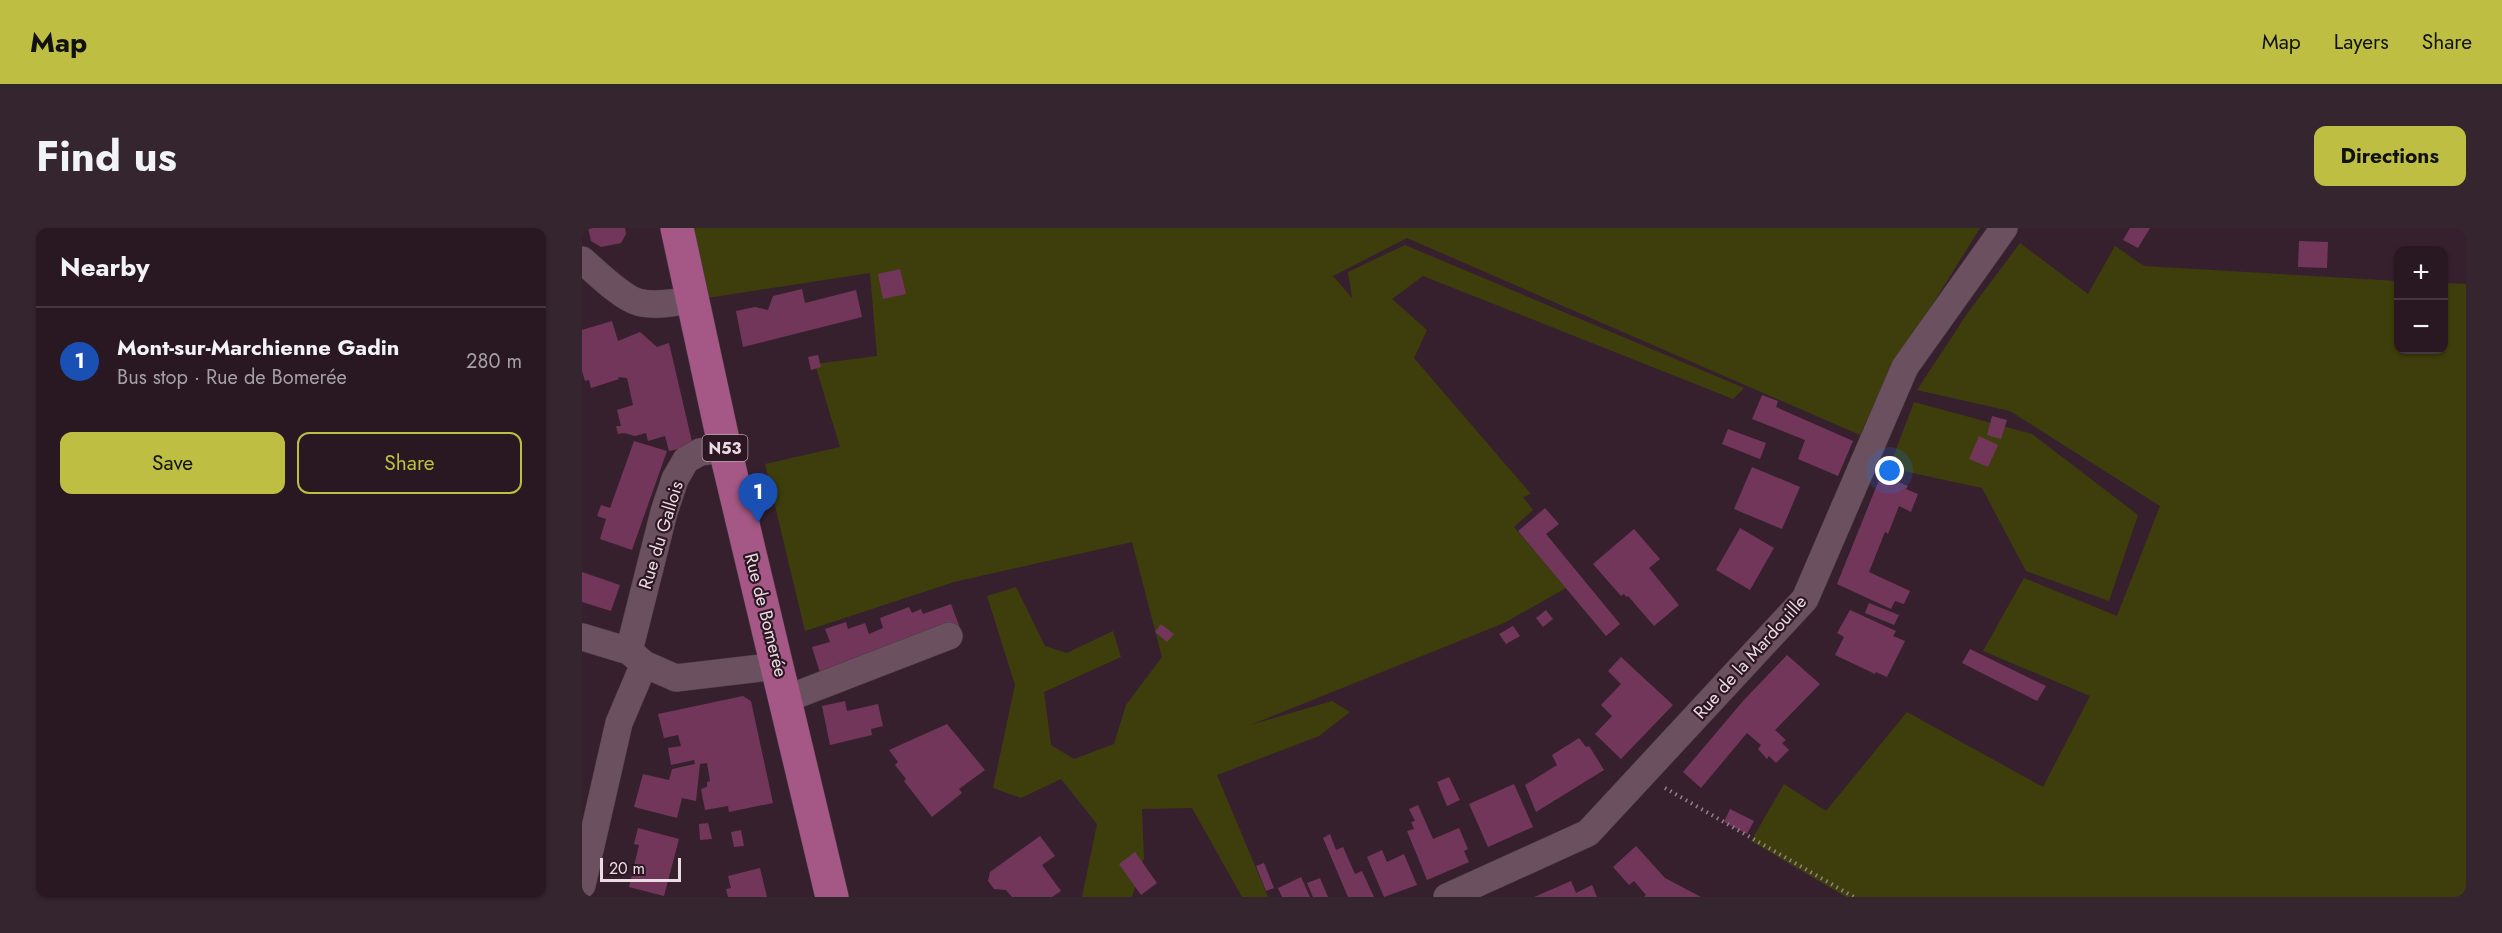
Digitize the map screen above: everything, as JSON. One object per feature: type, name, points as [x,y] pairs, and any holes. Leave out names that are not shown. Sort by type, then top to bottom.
[{"type":"main road","name":"Rue de Bomerée","points":[[677,228],[725,448],[832,897]]},
{"type":"street","name":"Rue de la Mardouille","points":[[1447,897],[1588,833],[1805,599],[1905,367],[2004,228]]},
{"type":"street","points":[[582,260],[611,284],[638,302],[668,303],[694,300]]},
{"type":"street","name":"Rue du Gallois","points":[[582,885],[636,657],[664,512],[675,479],[686,460],[700,452],[725,448]]},
{"type":"street","points":[[786,699],[949,636]]},
{"type":"street","points":[[582,637],[636,657],[676,678],[778,666]]},
{"type":"path","points":[[1643,775],[1854,897]]},
{"type":"shaded area","points":[[677,228],[1980,228],[1883,384],[1860,435],[1407,238],[1333,276],[1352,298],[1348,272],[1405,245],[1744,388],[1733,399],[1423,276],[1392,299],[1427,330],[1414,358],[1531,494],[1523,497],[1533,510],[1514,527],[1566,588],[1504,623],[1250,725],[1332,701],[1350,712],[1319,736],[1217,775],[1268,897],[1242,897],[1192,808],[1142,809],[1144,858],[1132,897],[1082,897],[1097,824],[1061,779],[1021,798],[993,788],[1015,685],[987,596],[1016,587],[1045,646],[1067,653],[1113,631],[1121,657],[1044,692],[1051,745],[1074,759],[1114,744],[1126,705],[1162,657],[1132,542],[954,582],[805,631],[765,464],[840,447],[815,364],[877,356],[870,273],[694,300]]},
{"type":"shaded area","points":[[2020,243],[2088,294],[2115,246],[2144,266],[2394,281],[2394,354],[2448,354],[2448,283],[2466,284],[2466,897],[1846,897],[1751,841],[1784,784],[1826,811],[1907,712],[2043,787],[2090,696],[1983,651],[2024,578],[2117,616],[2160,506],[2010,411],[1917,390],[1967,314]]},
{"type":"shaded area","points":[[1914,402],[2032,434],[2138,515],[2109,601],[2026,571],[1982,488],[1889,468]]},
{"type":"building","points":[[588,228],[625,228],[626,234],[621,243],[601,247],[591,241]]},
{"type":"building","points":[[2130,228],[2150,228],[2138,248],[2123,240]]},
{"type":"building","points":[[2299,241],[2328,242],[2327,268],[2298,267]]},
{"type":"building","points":[[900,269],[906,294],[883,299],[878,274]]},
{"type":"building","points":[[802,289],[805,303],[856,290],[862,317],[743,347],[736,311],[755,307],[768,310],[773,296]]},
{"type":"building","points":[[612,321],[618,341],[640,332],[657,347],[669,343],[693,446],[669,451],[665,436],[648,441],[646,433],[635,436],[618,434],[616,426],[621,426],[617,410],[633,405],[627,378],[618,377],[619,379],[591,388],[589,380],[585,381],[582,371],[582,330]]},
{"type":"building","points":[[818,355],[821,367],[811,370],[808,357]]},
{"type":"building","points":[[1762,395],[1778,401],[1776,407],[1853,441],[1838,476],[1798,459],[1805,440],[1752,419]]},
{"type":"building","points":[[1992,416],[2007,420],[2001,439],[1987,435]]},
{"type":"building","points":[[1728,429],[1766,443],[1760,459],[1722,444]]},
{"type":"building","points":[[1979,436],[1998,445],[1988,467],[1969,459]]},
{"type":"building","points":[[634,441],[667,451],[632,550],[600,539],[606,519],[597,516],[601,505],[610,508]]},
{"type":"building","points":[[1752,467],[1800,487],[1782,529],[1734,509]]},
{"type":"building","points":[[1881,475],[1908,486],[1906,489],[1918,494],[1911,512],[1899,506],[1888,534],[1885,532],[1869,572],[1910,591],[1904,604],[1895,601],[1891,609],[1837,584]]},
{"type":"building","points":[[1545,508],[1559,524],[1546,534],[1620,624],[1606,636],[1518,531]]},
{"type":"building","points":[[1740,528],[1774,548],[1750,590],[1716,570]]},
{"type":"building","points":[[1634,529],[1660,559],[1649,568],[1679,605],[1654,626],[1628,596],[1624,594],[1621,596],[1593,564]]},
{"type":"building","points":[[582,572],[620,585],[611,611],[582,602]]},
{"type":"building","points":[[1869,603],[1899,615],[1894,625],[1865,613]]},
{"type":"building","points":[[951,604],[960,628],[821,676],[812,647],[830,642],[825,629],[846,622],[848,629],[865,623],[869,634],[883,628],[880,618],[909,607],[912,613],[921,609],[923,614]]},
{"type":"building","points":[[1546,610],[1553,619],[1543,627],[1536,618]]},
{"type":"building","points":[[1850,610],[1896,631],[1893,636],[1905,641],[1887,677],[1876,672],[1875,674],[1835,655],[1844,637],[1837,633]]},
{"type":"building","points":[[1161,624],[1174,634],[1167,642],[1155,632]]},
{"type":"building","points":[[1513,626],[1520,636],[1506,644],[1499,634]]},
{"type":"building","points":[[1970,649],[2046,686],[2037,701],[1962,663]]},
{"type":"building","points":[[1787,655],[1820,684],[1775,730],[1786,740],[1782,743],[1789,750],[1776,763],[1769,756],[1767,759],[1758,749],[1761,745],[1747,733],[1701,788],[1683,772],[1743,701]]},
{"type":"building","points":[[1621,657],[1673,705],[1621,759],[1595,734],[1612,716],[1601,705],[1621,684],[1608,671]]},
{"type":"building","points":[[743,696],[751,701],[773,803],[729,812],[728,806],[705,810],[701,789],[707,787],[707,782],[710,781],[707,763],[700,764],[696,801],[682,798],[677,818],[634,807],[643,774],[669,780],[672,769],[695,764],[694,760],[671,765],[668,748],[681,746],[678,735],[664,738],[658,714]]},
{"type":"building","points":[[845,701],[847,711],[878,704],[883,726],[871,729],[872,735],[830,745],[822,706]]},
{"type":"building","points":[[947,724],[985,770],[959,789],[962,793],[932,817],[904,781],[906,779],[895,765],[898,762],[889,750]]},
{"type":"building","points":[[1579,738],[1586,747],[1589,746],[1604,770],[1536,812],[1525,785],[1557,765],[1552,755]]},
{"type":"building","points":[[1449,777],[1460,800],[1447,806],[1437,782]]},
{"type":"building","points":[[1514,784],[1533,827],[1488,847],[1469,804]]},
{"type":"building","points":[[1418,805],[1433,839],[1459,828],[1468,849],[1464,851],[1469,862],[1427,880],[1407,831],[1414,829],[1411,822],[1415,821],[1409,809]]},
{"type":"building","points":[[1730,809],[1754,821],[1747,834],[1724,822]]},
{"type":"building","points":[[708,823],[712,839],[700,840],[699,824]]},
{"type":"building","points":[[638,828],[679,839],[664,896],[629,887],[639,845],[634,844]]},
{"type":"building","points":[[741,830],[744,846],[734,847],[731,832]]},
{"type":"building","points":[[1330,834],[1336,850],[1343,847],[1355,874],[1362,871],[1374,897],[1348,897],[1323,838]]},
{"type":"building","points":[[1040,836],[1055,856],[1042,865],[1061,891],[1052,897],[1012,897],[1006,890],[994,889],[988,881],[990,872]]},
{"type":"building","points":[[1636,846],[1665,878],[1701,897],[1644,897],[1646,895],[1634,881],[1629,885],[1613,867]]},
{"type":"building","points":[[1382,850],[1387,862],[1404,854],[1417,885],[1384,897],[1367,857]]},
{"type":"building","points":[[1135,852],[1157,883],[1141,895],[1119,864]]},
{"type":"building","points":[[1264,863],[1274,888],[1266,891],[1256,866]]},
{"type":"building","points":[[760,868],[767,897],[728,897],[726,889],[731,888],[728,876]]},
{"type":"building","points":[[1301,877],[1310,897],[1282,897],[1278,888]]},
{"type":"building","points":[[1320,878],[1328,897],[1313,897],[1307,883]]},
{"type":"building","points":[[1571,881],[1576,893],[1592,885],[1597,897],[1534,897]]},
{"type":"place","name":"Mont-sur-Marchienne Gadin","points":[[758,523]]}]
